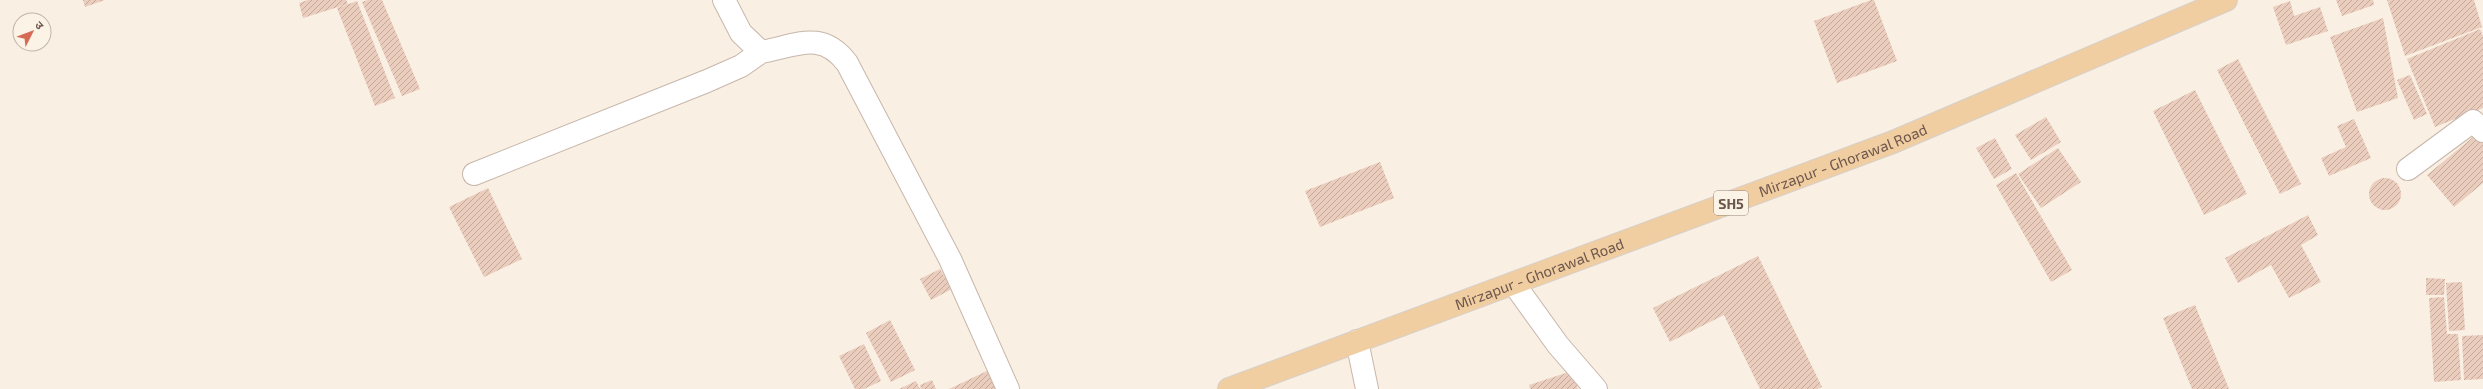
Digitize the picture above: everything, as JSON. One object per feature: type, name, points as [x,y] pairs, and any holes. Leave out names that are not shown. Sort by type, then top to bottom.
[{"type":"main road","name":"Mirzapur - Ghorawal Road","points":[[1229,389],[1893,142],[2226,0]]},
{"type":"street","points":[[724,0],[741,33],[761,52]]},
{"type":"street","points":[[474,174],[707,81],[741,66],[761,52],[814,41],[827,44],[838,52],[847,63],[950,259],[1008,389]]},
{"type":"street","points":[[2408,169],[2473,121],[2483,131]]},
{"type":"street","points":[[1514,284],[1558,345],[1596,389]]},
{"type":"street","points":[[1357,341],[1367,389]]},
{"type":"building","points":[[83,0],[105,0],[85,7]]},
{"type":"building","points":[[308,0],[346,0],[348,4],[303,18],[299,3]]},
{"type":"building","points":[[368,0],[382,0],[420,89],[402,96],[362,2]]},
{"type":"building","points":[[1874,0],[1897,61],[1837,83],[1814,21]]},
{"type":"building","points":[[2336,0],[2373,0],[2374,5],[2342,16]]},
{"type":"building","points":[[2387,0],[2474,0],[2482,27],[2405,56]]},
{"type":"building","points":[[357,1],[395,98],[375,106],[337,8]]},
{"type":"building","points":[[2290,1],[2294,16],[2320,7],[2328,31],[2286,45],[2273,7]]},
{"type":"building","points":[[2383,18],[2398,98],[2357,112],[2330,37]]},
{"type":"building","points":[[2480,29],[2483,36],[2483,108],[2435,127],[2407,59]]},
{"type":"building","points":[[2238,59],[2301,184],[2280,194],[2217,70]]},
{"type":"building","points":[[2410,75],[2427,114],[2414,120],[2397,80]]},
{"type":"building","points":[[2195,90],[2247,194],[2204,215],[2153,111]]},
{"type":"building","points":[[2046,117],[2061,142],[2031,160],[2015,135]]},
{"type":"building","points":[[2354,119],[2371,158],[2329,176],[2321,158],[2346,147],[2337,126]]},
{"type":"building","points":[[2478,133],[2483,139],[2483,183],[2454,207],[2427,175]]},
{"type":"building","points":[[1995,138],[2012,169],[1994,179],[1976,148]]},
{"type":"building","points":[[2058,148],[2081,182],[2041,208],[2018,174]]},
{"type":"building","points":[[1380,162],[1394,198],[1320,227],[1305,191]]},
{"type":"building","points":[[2016,173],[2072,270],[2051,282],[1996,185]]},
{"type":"building","points":[[2382,178],[2388,178],[2398,185],[2401,194],[2400,200],[2394,207],[2388,210],[2382,210],[2372,203],[2369,197],[2369,191],[2376,181]]},
{"type":"building","points":[[488,188],[522,259],[484,277],[449,207]]},
{"type":"building","points":[[2308,215],[2318,235],[2301,245],[2321,282],[2289,298],[2271,265],[2238,283],[2225,258]]},
{"type":"building","points":[[1758,256],[1822,387],[1817,389],[1760,389],[1724,315],[1670,342],[1653,308]]},
{"type":"building","points":[[940,269],[952,289],[931,300],[920,279]]},
{"type":"building","points":[[2426,278],[2445,279],[2444,295],[2426,295]]},
{"type":"building","points":[[2462,282],[2465,330],[2449,331],[2446,283]]},
{"type":"building","points":[[2444,297],[2447,334],[2458,334],[2461,380],[2434,382],[2429,298]]},
{"type":"building","points":[[2195,305],[2229,389],[2192,389],[2163,318]]},
{"type":"building","points":[[890,320],[915,370],[891,382],[866,333]]},
{"type":"building","points":[[2483,335],[2483,379],[2464,380],[2462,336]]},
{"type":"building","points":[[864,344],[881,381],[864,389],[855,389],[839,356]]},
{"type":"building","points":[[991,369],[1001,389],[949,389]]},
{"type":"building","points":[[1572,371],[1578,389],[1530,389],[1529,385]]},
{"type":"building","points":[[932,380],[936,389],[921,389],[920,385]]},
{"type":"building","points":[[916,381],[920,389],[899,389]]}]
